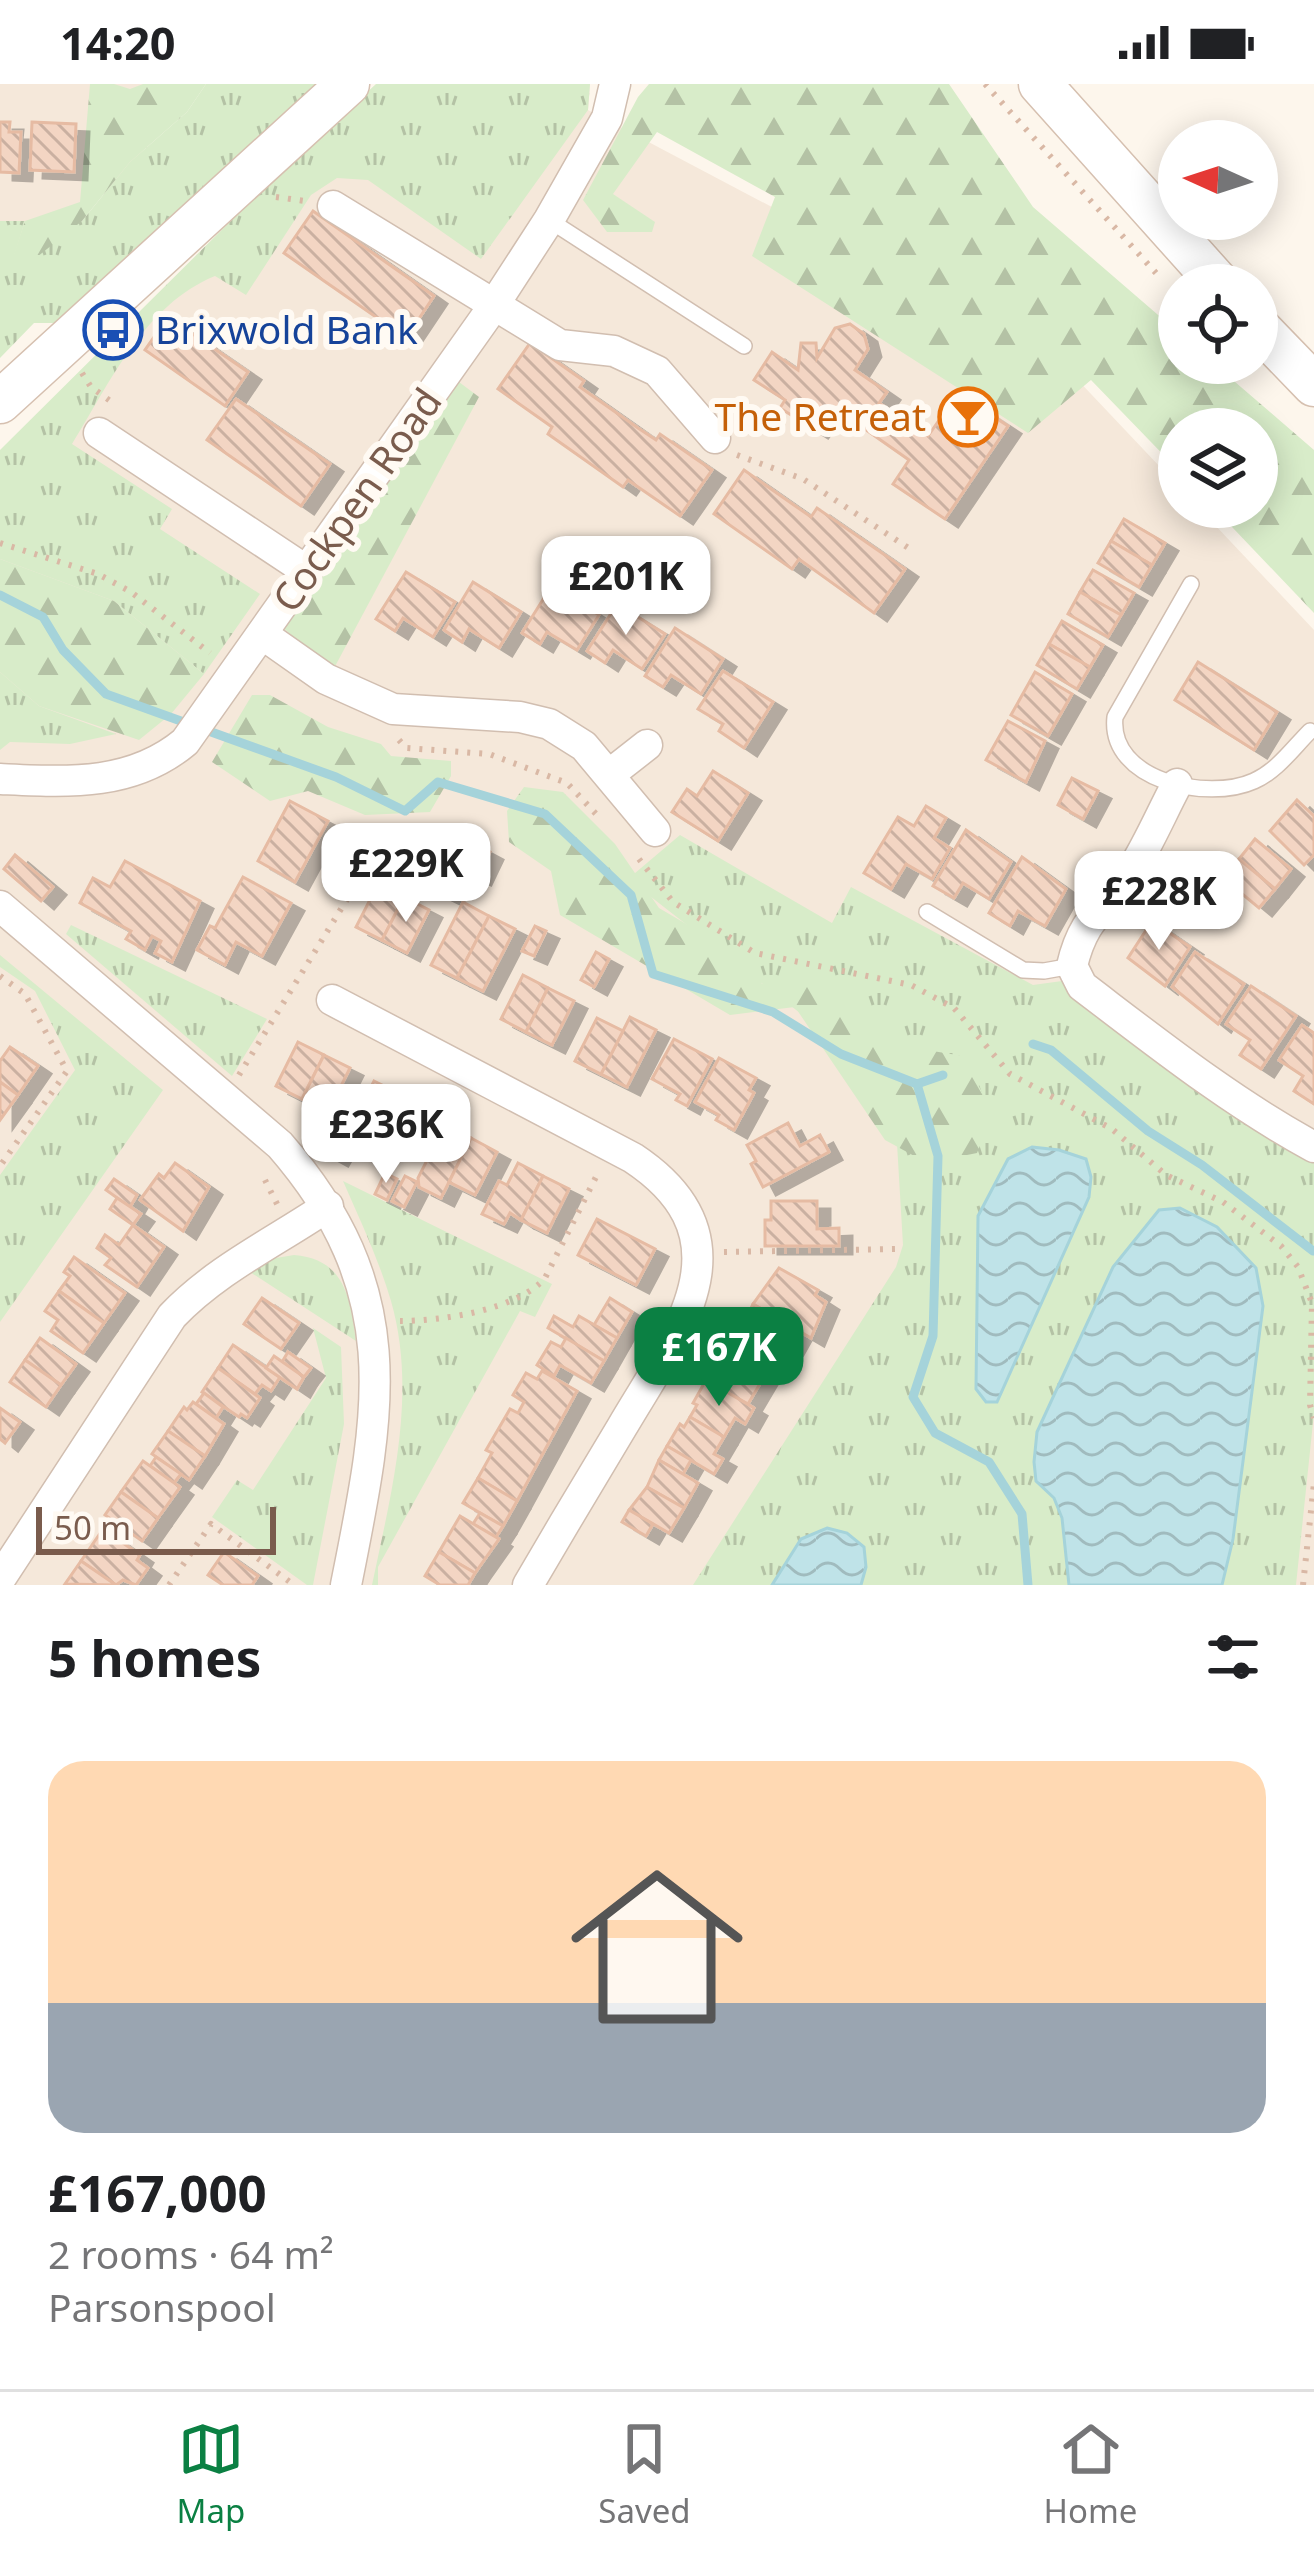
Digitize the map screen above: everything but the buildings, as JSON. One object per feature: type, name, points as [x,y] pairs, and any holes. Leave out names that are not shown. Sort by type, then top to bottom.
[{"type":"main road","points":[[0,402],[348,84]]},
{"type":"main road","points":[[1040,84],[1201,264]]},
{"type":"main road","points":[[1278,348],[1314,385]]},
{"type":"street","name":"Cockpen Road","points":[[0,779],[54,782],[119,776],[164,758],[184,742],[494,304],[607,118],[615,84]]},
{"type":"street","points":[[333,206],[560,345],[614,351],[656,371],[715,439]]},
{"type":"street","points":[[100,433],[307,571]]},
{"type":"street","points":[[262,634],[326,679],[393,709],[520,717],[549,724],[584,746],[610,774],[643,840]]},
{"type":"street","points":[[610,774],[647,745]]},
{"type":"street","points":[[1177,784],[1131,871],[1090,916],[1072,966],[1082,986],[1177,1058],[1314,1147]]},
{"type":"street","points":[[0,906],[280,1145],[328,1206],[358,1270],[372,1322],[376,1425],[346,1585]]},
{"type":"street","points":[[332,1000],[651,1170],[667,1185],[691,1225],[697,1252],[691,1308],[528,1585]]},
{"type":"street","points":[[0,1579],[172,1316],[231,1266],[328,1206]]},
{"type":"lane","points":[[549,220],[744,346]]},
{"type":"lane","points":[[1191,584],[1115,717],[1114,734],[1128,757],[1151,774],[1212,791],[1249,784],[1269,774],[1310,731]]},
{"type":"lane","points":[[927,912],[1023,970],[1072,966]]},
{"type":"path","points":[[986,84],[1158,274]]},
{"type":"path","points":[[74,335],[80,370],[91,388],[120,408],[100,433]]},
{"type":"path","points":[[715,439],[737,455],[803,479],[910,549]]},
{"type":"path","points":[[0,543],[98,574],[130,592],[227,686]]},
{"type":"path","points":[[392,730],[406,748],[489,754],[567,783],[599,816]]},
{"type":"path","points":[[224,1098],[384,839]]},
{"type":"path","points":[[643,840],[674,902],[755,953],[911,985],[954,1008],[1010,1074],[1112,1129],[1166,1175],[1223,1202],[1281,1246],[1298,1268],[1312,1303],[1310,1405],[1314,1418]]},
{"type":"path","points":[[0,976],[25,994],[67,1071],[0,1166]]},
{"type":"path","points":[[372,1322],[452,1316],[518,1299],[535,1289],[545,1278],[611,1147]]},
{"type":"path","points":[[697,1252],[896,1249]]},
{"type":"path","points":[[1303,1585],[1314,1483]]},
{"type":"path","points":[[170,1585],[211,1525],[294,1585]]},
{"type":"shaded area","points":[[0,84],[205,84],[0,305]]},
{"type":"shaded area","points":[[382,84],[590,84],[588,110],[1056,357],[1158,465],[1158,528],[1218,528],[1314,630],[1314,1585],[0,1585],[0,452]]},
{"type":"green space","points":[[90,84],[130,89],[143,84],[206,84],[187,112],[130,162],[82,221],[27,265],[13,257],[25,221],[80,202]]},
{"type":"green space","points":[[206,84],[324,84],[55,323],[34,323],[0,358],[0,221],[25,221],[14,256],[82,221],[130,162],[187,112]]},
{"type":"green space","points":[[376,84],[590,84],[588,110],[481,259],[368,180],[337,178],[311,195],[246,295],[215,276],[190,289],[149,326],[115,372],[72,444],[172,509],[160,529],[260,594],[204,674],[114,601],[0,559],[0,450],[273,179]]},
{"type":"green space","points":[[649,84],[949,84],[1033,207],[1158,315],[1158,384],[1237,384],[1265,408],[1158,408],[1158,449],[1091,380],[1028,433],[752,256],[775,197],[657,132],[613,194],[655,222],[652,232],[607,232],[583,200]]},
{"type":"green space","points":[[451,376],[479,397],[332,672],[279,624]]},
{"type":"green space","points":[[1278,419],[1314,450],[1314,613],[1233,528],[1278,528]]},
{"type":"green space","points":[[0,559],[114,601],[204,674],[171,714],[139,740],[39,706],[0,672]]},
{"type":"green space","points":[[0,672],[39,706],[116,734],[70,744],[10,742],[0,750]]},
{"type":"green space","points":[[252,695],[270,695],[328,727],[381,744],[391,756],[451,761],[451,776],[430,812],[365,815],[308,791],[270,801],[212,762]]},
{"type":"green space","points":[[524,787],[563,792],[615,844],[659,908],[751,962],[762,984],[847,988],[884,1043],[963,1056],[993,1113],[977,1153],[927,1163],[885,1140],[795,1007],[730,1015],[560,915],[551,871],[509,842],[507,811]]},
{"type":"green space","points":[[680,835],[832,923],[851,887],[1033,985],[1062,981],[1084,1008],[1188,1085],[1314,1162],[1314,1413],[1296,1585],[693,1585],[896,1267],[903,1245],[896,1127],[800,1013],[628,879]]},
{"type":"green space","points":[[71,925],[267,1019],[232,1076],[66,934]]},
{"type":"green space","points":[[0,955],[163,1090],[0,1322],[0,1175],[75,1070],[35,991],[0,967]]},
{"type":"green space","points":[[343,1181],[552,1284],[535,1317],[520,1311],[378,1567],[378,1585],[372,1585],[399,1444],[399,1336],[375,1255]]},
{"type":"green space","points":[[294,1255],[324,1264],[342,1283],[356,1341],[250,1272],[270,1259]]},
{"type":"green space","points":[[313,1328],[341,1347],[344,1424],[313,1585],[307,1585],[212,1517],[237,1480],[253,1490],[326,1378]]},
{"type":"water","points":[[1032,1147],[1086,1159],[1089,1197],[997,1402],[986,1402],[976,1389],[978,1216],[1008,1159]]},
{"type":"water","points":[[1180,1208],[1217,1227],[1256,1268],[1263,1306],[1233,1539],[1222,1585],[1069,1585],[1062,1518],[1054,1498],[1036,1481],[1037,1432],[1113,1267],[1159,1210]]},
{"type":"water","points":[[827,1528],[847,1533],[864,1547],[861,1585],[772,1585],[801,1539]]},
{"type":"waterway","points":[[0,595],[43,617],[63,650],[106,694],[336,777],[405,811],[438,782],[545,814],[631,895],[653,974],[773,1012],[841,1054],[917,1084],[938,1156],[933,1336],[913,1397],[935,1433],[989,1462],[1022,1514],[1028,1585]]},
{"type":"waterway","points":[[1033,1044],[1051,1050],[1148,1131],[1202,1165],[1313,1251]]},
{"type":"waterway","points":[[917,1084],[943,1075]]},
{"type":"place","name":"Brixwold Bank","points":[[113,330]]},
{"type":"place","name":"The Retreat","points":[[968,417]]}]
